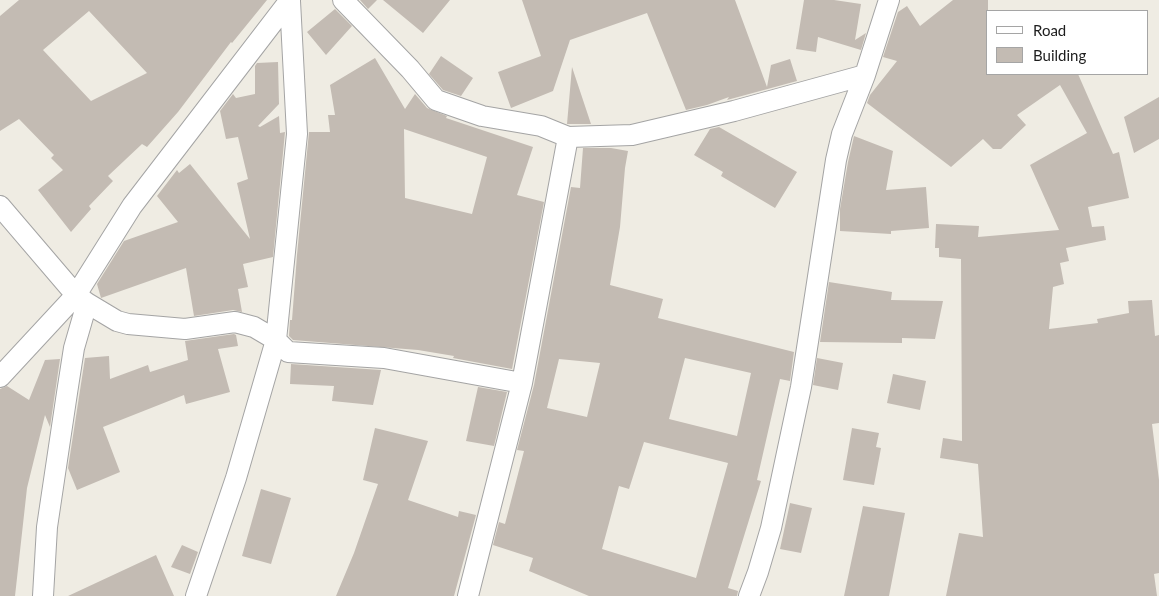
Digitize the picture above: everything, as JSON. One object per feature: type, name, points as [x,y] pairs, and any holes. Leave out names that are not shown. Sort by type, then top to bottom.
[{"type":"street","points":[[0,377],[82,299],[132,206],[290,0]]},
{"type":"street","points":[[196,596],[236,478],[276,340],[297,134],[290,0]]},
{"type":"street","points":[[343,0],[410,69],[436,100],[482,116],[541,126],[568,138],[632,135],[734,111],[865,75]]},
{"type":"street","points":[[749,596],[771,528],[801,387],[836,160],[842,134],[865,75],[889,0]]},
{"type":"street","points":[[468,596],[522,383],[568,138]]},
{"type":"street","points":[[0,206],[82,299],[117,321],[128,324],[185,329],[235,322],[254,327],[276,340],[288,352],[384,358],[522,383]]},
{"type":"street","points":[[43,596],[47,527],[82,299]]},
{"type":"building","points":[[19,0],[267,0],[231,42],[178,112],[147,147],[142,144],[108,176],[113,181],[89,206],[91,209],[71,232],[38,190],[63,170],[51,158],[54,155],[19,119],[0,131],[0,16]],"holes":[[[89,11],[147,73],[91,101],[43,50]]]},
{"type":"building","points":[[360,0],[377,0],[368,9]]},
{"type":"building","points":[[383,0],[450,0],[423,33]]},
{"type":"building","points":[[522,0],[735,0],[767,87],[771,65],[790,59],[797,81],[727,100],[729,97],[686,110],[647,13],[570,40],[553,91],[511,108],[498,72],[541,56]]},
{"type":"building","points":[[804,0],[834,0],[861,4],[855,40],[866,33],[861,50],[818,37],[816,52],[796,49]]},
{"type":"building","points":[[953,0],[988,0],[988,10],[986,10],[986,75],[1078,75],[1113,154],[1119,152],[1129,198],[1088,207],[1092,227],[1104,226],[1106,240],[1066,248],[1069,261],[1060,263],[1064,284],[1053,287],[1049,329],[1098,323],[1097,319],[1129,313],[1128,301],[1152,300],[1155,336],[1159,335],[1159,423],[1152,424],[1159,480],[1159,573],[1154,574],[1157,596],[946,596],[959,533],[983,537],[978,464],[940,458],[943,438],[962,441],[961,259],[939,257],[939,248],[935,248],[936,224],[979,226],[978,237],[1059,230],[1030,165],[1087,133],[1060,85],[1017,115],[1026,125],[1001,149],[993,149],[983,139],[951,167],[867,103],[870,95],[897,61],[883,57],[898,12],[907,6],[920,26]]},
{"type":"building","points":[[335,9],[352,26],[326,55],[307,32]]},
{"type":"building","points":[[441,56],[473,78],[461,96],[443,90],[429,74]]},
{"type":"building","points":[[375,58],[405,109],[415,94],[427,108],[447,116],[446,118],[533,147],[517,195],[544,202],[512,369],[418,350],[293,340],[289,336],[309,132],[330,132],[328,115],[335,115],[330,85]],"holes":[[[404,129],[487,157],[472,214],[405,198]]]},
{"type":"building","points":[[278,62],[279,104],[258,126],[260,127],[279,116],[280,133],[285,132],[273,257],[243,264],[248,287],[238,289],[242,312],[233,310],[194,316],[186,268],[101,298],[97,284],[124,241],[178,222],[157,196],[177,170],[179,173],[190,164],[250,239],[237,183],[248,179],[238,137],[226,139],[220,111],[233,94],[236,98],[255,94],[255,66],[257,63]]},
{"type":"building","points":[[572,67],[591,124],[567,124]]},
{"type":"building","points":[[1159,97],[1159,139],[1134,153],[1124,117]]},
{"type":"building","points":[[719,127],[797,172],[775,208],[721,176],[723,172],[694,155],[710,129]]},
{"type":"building","points":[[854,136],[893,151],[886,190],[926,187],[929,228],[891,231],[891,234],[840,231],[840,209]]},
{"type":"building","points":[[583,148],[611,148],[628,151],[620,227],[610,285],[663,299],[658,318],[794,352],[790,381],[780,379],[757,480],[761,481],[728,588],[738,591],[737,596],[589,596],[529,571],[533,558],[493,545],[499,522],[505,524],[524,451],[517,450],[534,385],[571,187],[580,188]],"holes":[[[685,358],[751,373],[737,436],[669,419]],[[559,359],[600,363],[587,417],[547,408]],[[644,442],[728,463],[696,578],[602,549],[619,486],[629,489]]]},
{"type":"building","points":[[829,282],[892,292],[891,300],[943,301],[935,339],[902,338],[902,343],[820,342]]},
{"type":"building","points":[[236,335],[238,346],[218,349],[230,392],[186,404],[184,395],[103,427],[120,472],[77,490],[68,468],[85,358],[109,356],[110,379],[148,365],[150,372],[188,360],[185,341]]},
{"type":"building","points":[[817,358],[843,363],[838,390],[813,385]]},
{"type":"building","points":[[60,359],[50,427],[45,415],[27,488],[15,596],[0,596],[0,389],[7,386],[29,400],[45,360]]},
{"type":"building","points":[[291,364],[381,370],[373,405],[332,401],[334,386],[290,384]]},
{"type":"building","points":[[893,374],[926,381],[920,410],[887,403]]},
{"type":"building","points":[[478,387],[507,392],[494,446],[466,441]]},
{"type":"building","points":[[375,428],[428,441],[408,500],[458,517],[459,511],[476,515],[454,596],[336,596],[354,553],[378,484],[363,480]]},
{"type":"building","points":[[852,428],[879,433],[876,447],[881,448],[874,485],[843,480]]},
{"type":"building","points":[[261,489],[291,498],[271,564],[242,556]]},
{"type":"building","points":[[790,503],[812,508],[801,553],[780,549]]},
{"type":"building","points":[[863,506],[905,513],[889,596],[844,596]]},
{"type":"building","points":[[182,545],[198,552],[190,574],[171,567]]},
{"type":"building","points":[[156,555],[174,596],[68,596]]}]
